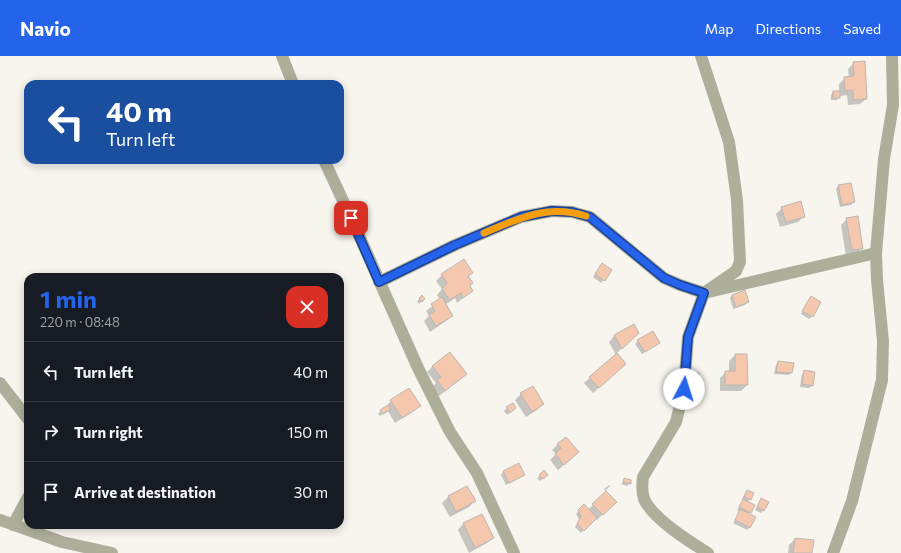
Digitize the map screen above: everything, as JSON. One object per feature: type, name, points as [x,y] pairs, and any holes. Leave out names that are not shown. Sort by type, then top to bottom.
[{"type":"street","points":[[282,56],[291,80]]},
{"type":"street","points":[[700,56],[729,142],[737,200],[740,262],[736,271],[704,293],[688,337],[684,389],[676,422],[643,477],[642,484],[644,497],[650,509],[687,540],[708,553]]},
{"type":"street","points":[[833,553],[852,501],[882,380],[882,341],[876,280],[876,253],[884,159],[897,105],[892,56]]},
{"type":"street","points":[[326,164],[358,231],[379,282],[421,375],[450,432],[477,473],[514,553]]},
{"type":"street","points":[[379,282],[455,245],[521,217],[552,211],[572,212],[590,217],[664,278],[704,293],[876,253]]},
{"type":"street","points":[[0,384],[24,414]]},
{"type":"street","points":[[13,525],[24,504]]},
{"type":"street","points":[[0,520],[24,529]]},
{"type":"street","points":[[25,529],[62,542],[112,553]]},
{"type":"building","points":[[865,61],[867,99],[853,100],[853,90],[845,91],[844,77],[854,76],[853,62]]},
{"type":"building","points":[[833,91],[840,91],[840,98],[833,98]]},
{"type":"building","points":[[851,183],[855,202],[842,205],[838,185]]},
{"type":"building","points":[[801,201],[805,217],[786,222],[781,207]]},
{"type":"building","points":[[858,216],[863,249],[852,250],[846,218]]},
{"type":"building","points":[[464,259],[473,273],[468,276],[473,283],[470,286],[473,291],[463,298],[461,293],[450,300],[442,289],[447,283],[441,274]]},
{"type":"building","points":[[602,263],[612,270],[605,281],[595,274]]},
{"type":"building","points":[[745,290],[749,302],[736,307],[732,295]]},
{"type":"building","points":[[422,295],[425,299],[422,302],[419,298]]},
{"type":"building","points":[[811,296],[821,302],[813,317],[802,311]]},
{"type":"building","points":[[442,297],[453,316],[436,326],[429,315],[435,311],[431,304]]},
{"type":"building","points":[[634,324],[639,333],[622,349],[614,335]]},
{"type":"building","points":[[653,331],[660,343],[645,352],[637,340]]},
{"type":"building","points":[[450,352],[467,374],[445,391],[437,380],[441,377],[432,366]]},
{"type":"building","points":[[617,353],[626,364],[599,388],[589,377]]},
{"type":"building","points":[[735,354],[747,354],[748,385],[725,385],[725,371],[735,371]]},
{"type":"building","points":[[778,361],[794,363],[792,373],[776,372]]},
{"type":"building","points":[[804,370],[815,372],[813,386],[802,384]]},
{"type":"building","points":[[692,373],[699,373],[699,381],[693,381]]},
{"type":"building","points":[[533,386],[544,404],[532,412],[520,393]]},
{"type":"building","points":[[409,388],[421,406],[402,418],[390,400]]},
{"type":"building","points":[[513,403],[516,408],[510,413],[506,407]]},
{"type":"building","points":[[388,405],[391,409],[383,414],[380,410]]},
{"type":"building","points":[[566,437],[579,452],[564,465],[555,454],[561,448],[557,444]]},
{"type":"building","points":[[519,463],[525,475],[509,483],[503,471]]},
{"type":"building","points":[[544,470],[548,475],[543,479],[539,475]]},
{"type":"building","points":[[624,478],[631,480],[631,484],[623,482]]},
{"type":"building","points":[[467,486],[476,501],[456,512],[448,496]]},
{"type":"building","points":[[747,490],[754,493],[751,500],[744,497]]},
{"type":"building","points":[[606,491],[617,502],[603,515],[592,504]]},
{"type":"building","points":[[761,498],[769,502],[764,511],[757,507]]},
{"type":"building","points":[[743,499],[755,505],[751,513],[739,507]]},
{"type":"building","points":[[584,504],[597,518],[584,531],[577,524],[581,516],[578,510]]},
{"type":"building","points":[[740,509],[756,517],[750,528],[735,520]]},
{"type":"building","points":[[482,514],[494,538],[475,548],[463,523]]},
{"type":"building","points":[[795,538],[814,540],[812,553],[793,553]]},
{"type":"slow traffic","points":[[484,233],[521,217],[552,211],[572,212],[586,216]]},
{"type":"route","points":[[351,218],[358,231],[379,282],[455,245],[521,217],[552,211],[572,212],[590,217],[620,240],[664,278],[704,293],[688,337],[684,389]]}]
